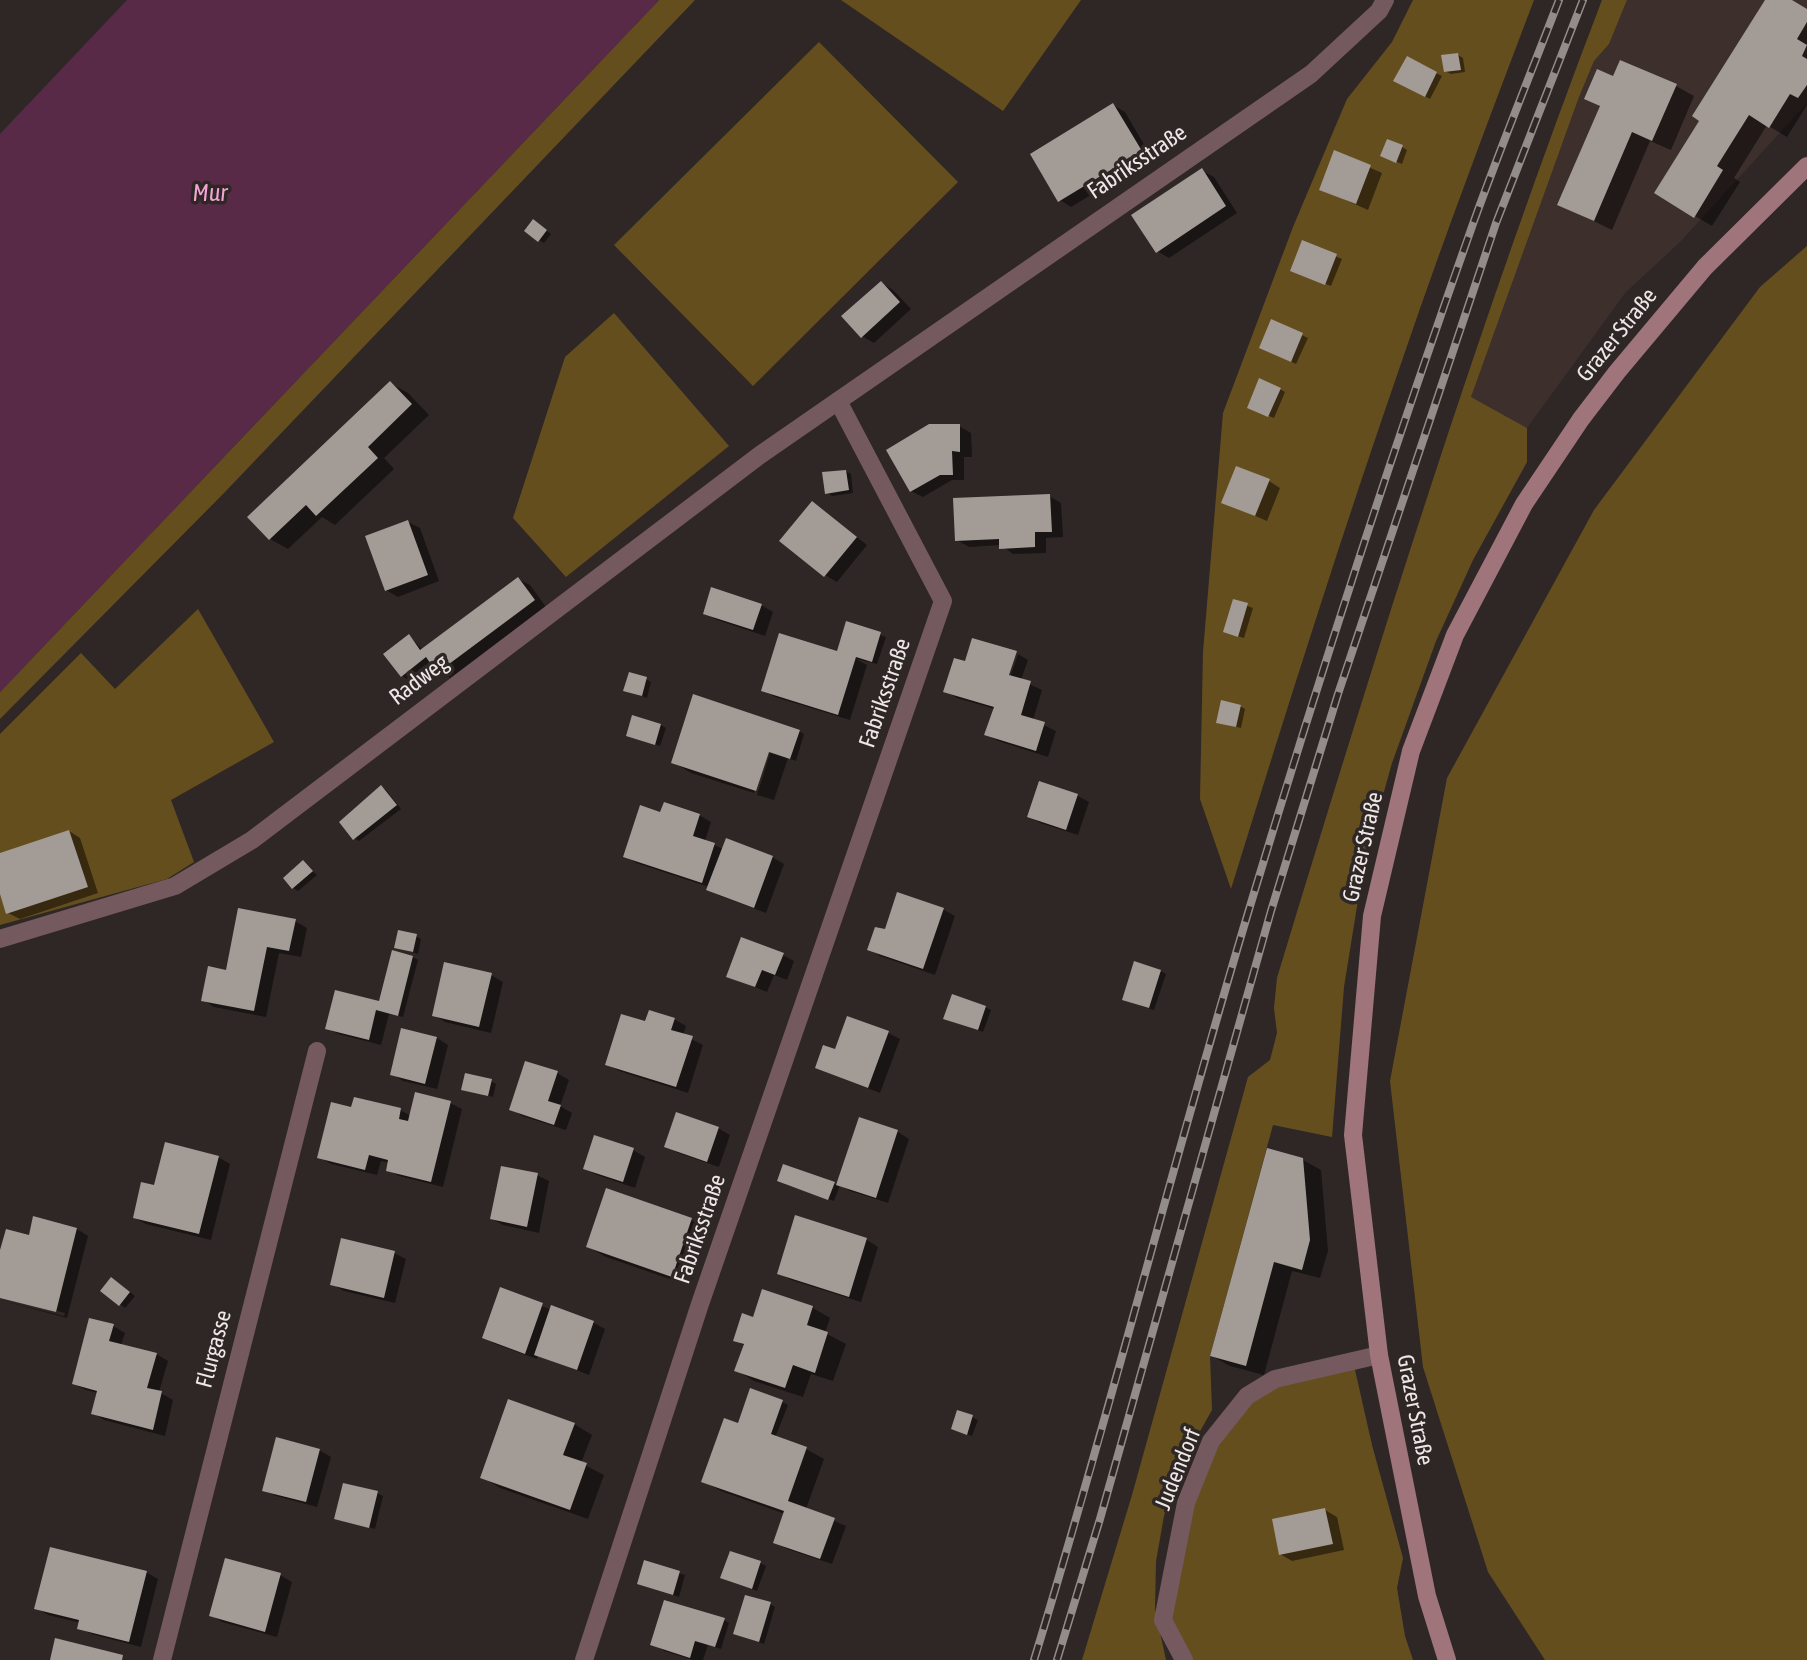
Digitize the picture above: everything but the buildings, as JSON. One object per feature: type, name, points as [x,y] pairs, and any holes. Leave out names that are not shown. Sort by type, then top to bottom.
[{"type":"main road","name":"Grazer Straße","points":[[1447,1660],[1427,1596],[1379,1355],[1353,1135],[1372,916],[1411,751],[1455,635],[1524,504],[1574,430],[1617,372],[1705,267],[1807,166]]},
{"type":"street","name":"Fabriksstraße","points":[[584,1660],[700,1304],[943,601],[838,401],[1311,74],[1380,11],[1385,0]]},
{"type":"street","name":"Radweg","points":[[0,939],[175,886],[251,839],[760,455],[838,401]]},
{"type":"street","name":"Flurgasse","points":[[162,1660],[317,1051]]},
{"type":"street","name":"Judendorf","points":[[1184,1660],[1163,1620],[1186,1503],[1211,1441],[1247,1396],[1275,1379],[1379,1355]]},
{"type":"shaded area","points":[[659,0],[695,0],[224,493],[0,719],[0,692]]},
{"type":"shaded area","points":[[841,0],[1081,0],[1003,111]]},
{"type":"shaded area","points":[[1413,0],[1534,0],[1452,218],[1383,416],[1231,889],[1200,799],[1203,652],[1223,413],[1293,227],[1347,99],[1392,42]]},
{"type":"shaded area","points":[[1602,0],[1627,0],[1609,44],[1594,61],[1579,97],[1471,397],[1527,428],[1527,462],[1473,560],[1436,641],[1392,763],[1364,863],[1344,987],[1332,1137],[1273,1125],[1210,1356],[1212,1410],[1181,1465],[1164,1516],[1156,1561],[1155,1609],[1166,1660],[1082,1660],[1132,1495],[1248,1077],[1270,1060],[1277,1033],[1274,1008],[1277,978],[1353,732],[1471,364]]},
{"type":"shaded area","points":[[1627,0],[1807,0],[1807,103],[1681,241],[1625,293],[1527,428],[1471,397],[1579,97],[1594,61],[1609,44]]},
{"type":"shaded area","points":[[819,42],[958,182],[753,386],[614,245]]},
{"type":"shaded area","points":[[1807,246],[1807,1660],[1545,1660],[1488,1572],[1423,1367],[1390,1081],[1447,778],[1594,510],[1760,287]]},
{"type":"shaded area","points":[[614,313],[729,446],[566,577],[513,518],[565,357]]},
{"type":"shaded area","points":[[198,609],[274,742],[171,800],[194,862],[167,879],[0,925],[0,734],[81,653],[115,689]]},
{"type":"shaded area","points":[[1353,1361],[1372,1445],[1403,1558],[1397,1588],[1405,1636],[1413,1660],[1184,1660],[1163,1620],[1211,1441],[1247,1396]]},
{"type":"water","name":"Mur","points":[[127,0],[659,0],[0,692],[0,134]]},
{"type":"railway","points":[[1034,1660],[1223,997],[1358,560],[1484,193],[1559,0]]},
{"type":"railway","points":[[1057,1660],[1100,1519],[1271,911],[1338,694],[1496,223],[1583,0]]}]
